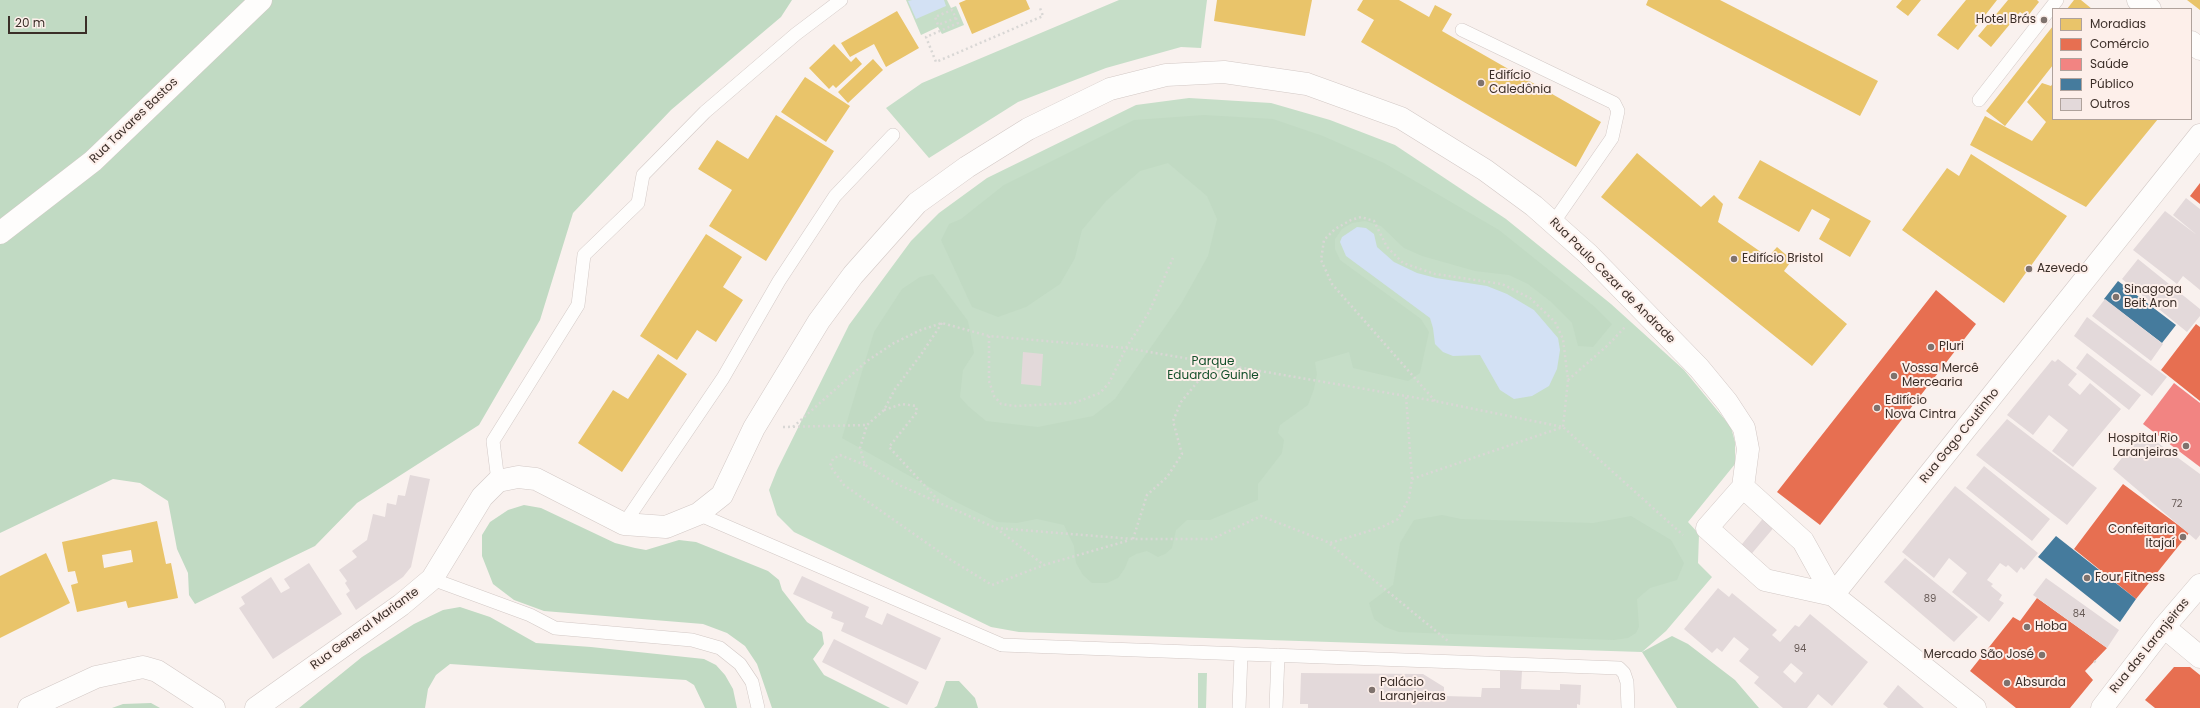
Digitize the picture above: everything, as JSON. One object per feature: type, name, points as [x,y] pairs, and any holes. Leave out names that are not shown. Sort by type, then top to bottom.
[{"type":"street","name":"Rua Tavares Bastos","points":[[0,233],[93,161],[260,0]]},
{"type":"street","points":[[2138,0],[2149,8]]},
{"type":"street","points":[[2192,43],[2200,49]]},
{"type":"street","name":"Rua Paulo Cezar de Andrade","points":[[698,514],[722,495],[754,428],[819,320],[853,275],[917,203],[967,167],[1028,129],[1110,89],[1166,76],[1224,72],[1307,84],[1401,118],[1485,170],[1534,206],[1588,254],[1683,352],[1727,402],[1744,428],[1748,449],[1743,487]]},
{"type":"street","name":"Rua Gago Coutinho","points":[[1833,595],[2200,135]]},
{"type":"street","points":[[498,481],[518,477],[536,479],[624,524],[666,527],[698,514]]},
{"type":"street","name":"Rua General Mariante","points":[[256,708],[401,605],[432,579],[482,497],[498,481]]},
{"type":"street","points":[[1833,595],[1764,580],[1707,528],[1743,487],[1803,541],[1833,595],[1975,708]]},
{"type":"street","name":"Rua das Laranjeiras","points":[[2102,708],[2164,628],[2200,585]]},
{"type":"street","points":[[2164,628],[2200,657]]},
{"type":"street","points":[[29,708],[96,677],[143,667],[157,671],[214,708]]},
{"type":"lane","points":[[498,481],[493,441],[578,305],[584,255],[638,203],[643,175],[705,112],[796,34],[841,0]]},
{"type":"lane","points":[[1979,100],[2057,0]]},
{"type":"lane","points":[[1462,30],[1614,103],[1618,111],[1612,138],[1553,223]]},
{"type":"lane","points":[[624,524],[723,378],[779,281],[835,196],[893,135]]},
{"type":"lane","points":[[698,514],[1002,645],[1618,668],[1624,672],[1627,682],[1628,708]]},
{"type":"lane","points":[[432,579],[530,615],[555,628],[692,640],[720,648],[740,664],[752,682],[758,708]]},
{"type":"lane","points":[[1239,708],[1241,654]]},
{"type":"lane","points":[[1276,708],[1278,655]]},
{"type":"path","points":[[956,18],[938,25],[935,17],[952,10],[956,18],[958,23],[926,37],[936,62],[1043,16],[1040,8]]},
{"type":"path","points":[[1436,401],[1332,284],[1321,260],[1324,240],[1335,229],[1351,220],[1361,217],[1374,221],[1386,247],[1402,263],[1435,274],[1502,284],[1530,298],[1555,322],[1563,339],[1566,352],[1568,380],[1563,427]]},
{"type":"path","points":[[989,336],[989,381],[994,396],[1001,404],[1014,406],[1074,403],[1100,393],[1109,383],[1126,348],[1149,312],[1173,258]]},
{"type":"path","points":[[793,427],[867,361],[894,343],[921,330],[942,323],[989,336],[1126,348],[1436,401],[1563,427],[1687,538]]},
{"type":"path","points":[[865,465],[860,448],[867,425],[884,410],[895,389],[920,356],[942,323]]},
{"type":"path","points":[[1568,380],[1608,345]]},
{"type":"path","points":[[1133,539],[1147,495],[1167,477],[1182,454],[1173,421],[1181,402],[1213,363]]},
{"type":"path","points":[[1330,544],[1382,527],[1398,519],[1409,498],[1412,479],[1406,396]]},
{"type":"path","points":[[884,410],[902,404],[916,406],[917,412],[889,447],[940,502]]},
{"type":"path","points":[[754,428],[867,425]]},
{"type":"path","points":[[1412,479],[1563,427]]},
{"type":"path","points":[[1044,565],[996,528],[940,502],[898,485],[865,465],[840,455],[833,459],[830,466],[844,485],[951,560],[992,585],[1044,565],[1133,539]]},
{"type":"path","points":[[996,528],[1133,539],[1212,539],[1261,516],[1330,544],[1453,645]]},
{"type":"green space","points":[[0,0],[792,0],[781,17],[671,110],[573,213],[540,320],[479,425],[357,503],[315,546],[195,604],[189,595],[188,573],[177,549],[168,501],[140,483],[113,479],[0,533]]},
{"type":"green space","points":[[906,0],[947,0],[951,8],[956,6],[964,25],[942,34],[938,27],[921,35]]},
{"type":"green space","points":[[1119,0],[1207,0],[1201,48],[1181,47],[1106,68],[1018,102],[929,158],[886,108],[922,83]]},
{"type":"green space","name":"Parque Eduardo Guinle","points":[[1189,98],[1271,103],[1330,120],[1395,145],[1506,219],[1611,304],[1684,370],[1731,427],[1735,442],[1735,464],[1688,522],[1699,534],[1698,563],[1712,577],[1666,631],[1642,652],[1019,632],[991,627],[794,532],[777,515],[769,490],[777,470],[849,325],[911,241],[939,213],[987,178],[1136,105]]},
{"type":"green space","points":[[1204,115],[1273,119],[1323,136],[1384,163],[1499,230],[1596,308],[1612,324],[1593,347],[1578,346],[1572,323],[1550,301],[1528,284],[1509,275],[1475,271],[1422,256],[1404,248],[1381,226],[1365,221],[1352,223],[1342,229],[1335,239],[1335,249],[1340,260],[1421,319],[1429,332],[1420,373],[1408,381],[1353,368],[1349,352],[1315,362],[1317,374],[1314,389],[1308,405],[1280,425],[1278,433],[1284,440],[1282,453],[1258,484],[1258,500],[1210,520],[1187,520],[1176,530],[1172,548],[1165,554],[1158,557],[1147,551],[1136,554],[1129,558],[1125,568],[1118,578],[1107,583],[1092,583],[1083,575],[1076,563],[1074,546],[1064,525],[1037,519],[1017,523],[997,522],[956,502],[842,438],[874,332],[902,289],[920,277],[933,274],[968,321],[974,353],[963,370],[960,397],[986,421],[1038,427],[1093,416],[1115,399],[1181,304],[1208,256],[1217,219],[1207,196],[1168,163],[1140,171],[1106,201],[1082,230],[1075,258],[1060,284],[1026,307],[998,317],[972,307],[941,240],[949,224],[961,219],[1004,185],[1134,120]]},
{"type":"green space","points":[[524,505],[541,508],[615,543],[646,550],[679,540],[696,542],[768,571],[779,580],[782,590],[807,622],[822,632],[824,644],[813,659],[824,675],[890,708],[772,708],[757,664],[745,646],[727,633],[703,624],[544,611],[514,600],[493,584],[482,556],[482,535],[490,522],[508,510]]},
{"type":"green space","points":[[1442,515],[1461,519],[1593,523],[1631,516],[1671,540],[1684,563],[1677,580],[1650,588],[1637,599],[1639,627],[1636,633],[1628,638],[1614,640],[1399,632],[1385,627],[1374,619],[1369,603],[1393,585],[1400,543],[1414,520]]},
{"type":"green space","points":[[460,607],[490,617],[536,643],[591,647],[704,659],[716,665],[725,675],[733,689],[737,708],[705,708],[694,685],[686,680],[450,664],[436,675],[428,689],[425,708],[299,708],[362,657],[414,624],[443,610]]},
{"type":"green space","points":[[1672,636],[1688,644],[1735,680],[1759,708],[1677,708],[1642,652]]},
{"type":"green space","points":[[1198,673],[1207,673],[1206,708],[1198,708]]},
{"type":"green space","points":[[946,681],[959,681],[975,698],[978,708],[934,708],[937,706]]},
{"type":"green space","points":[[151,703],[160,708],[112,708],[123,704]]},
{"type":"water","points":[[944,0],[946,6],[916,19],[908,1]]},
{"type":"water","points":[[1357,227],[1366,228],[1374,234],[1377,247],[1394,262],[1417,273],[1436,278],[1487,286],[1507,294],[1534,310],[1558,338],[1560,350],[1557,369],[1549,386],[1532,396],[1514,399],[1500,390],[1480,355],[1453,356],[1443,352],[1435,344],[1430,318],[1346,256],[1340,242],[1342,237]]},
{"type":"building: Moradias","points":[[966,0],[1026,0],[1030,9],[972,34],[959,3]]},
{"type":"building: Moradias","points":[[1217,0],[1312,0],[1305,36],[1214,21]]},
{"type":"building: Moradias","name":"Edifício Caledônia","points":[[1363,0],[1399,0],[1429,17],[1435,5],[1452,14],[1442,31],[1601,122],[1576,167],[1361,42],[1374,20],[1357,10]]},
{"type":"building: Moradias","points":[[1648,0],[1720,0],[1878,81],[1860,116],[1646,5]]},
{"type":"building: Moradias","points":[[1902,0],[1921,0],[1908,16],[1896,7]]},
{"type":"building: Moradias","points":[[1966,0],[1997,0],[1958,50],[1937,35]]},
{"type":"building: Moradias","points":[[2008,0],[2037,0],[2039,2],[2027,17],[2020,12],[1991,47],[1978,36]]},
{"type":"building: Moradias","points":[[2074,0],[2081,0],[2091,8],[2068,8]]},
{"type":"building: Moradias","points":[[2187,0],[2200,0],[2200,10]]},
{"type":"building: Moradias","points":[[897,11],[919,48],[886,67],[874,44],[850,57],[841,43]]},
{"type":"building: Moradias","points":[[2052,27],[2052,66],[2005,126],[1986,111]]},
{"type":"building: Moradias","points":[[834,44],[851,62],[856,57],[862,64],[836,88],[833,85],[829,89],[809,68]]},
{"type":"building: Moradias","points":[[873,59],[883,70],[848,103],[838,92]]},
{"type":"building: Moradias","points":[[805,77],[850,106],[826,142],[781,112]]},
{"type":"building: Moradias","points":[[2042,83],[2051,86],[2052,84],[2052,120],[2157,120],[2086,207],[1970,145],[1985,116],[2032,141],[2046,122],[2027,102]]},
{"type":"building: Moradias","points":[[776,115],[834,151],[766,261],[709,226],[732,190],[698,169],[717,140],[748,159]]},
{"type":"building: Moradias","name":"Edifício Bristol","points":[[1637,153],[1701,207],[1714,195],[1723,204],[1718,222],[1768,257],[1777,247],[1792,260],[1784,271],[1847,324],[1812,366],[1601,197]]},
{"type":"building: Moradias","points":[[1971,154],[2067,216],[2004,303],[1902,230],[1947,168],[1959,176]]},
{"type":"building: Moradias","points":[[1760,160],[1871,221],[1850,257],[1819,239],[1830,219],[1812,209],[1799,232],[1738,198]]},
{"type":"building: Moradias","points":[[706,234],[742,257],[723,287],[743,300],[716,342],[697,330],[677,360],[640,336]]},
{"type":"building: Moradias","points":[[658,354],[687,374],[622,472],[578,443],[613,390],[628,399]]},
{"type":"building: Moradias","points":[[157,521],[166,564],[171,563],[178,598],[128,608],[126,601],[77,612],[71,585],[78,583],[75,571],[68,572],[62,542]],"holes":[[[131,550],[133,562],[104,568],[102,555]]]},
{"type":"building: Moradias","points":[[46,553],[70,603],[0,638],[0,576]]},
{"type":"building: Comércio","points":[[2200,183],[2200,204],[2190,196]]},
{"type":"building: Comércio","name":"Edifício Nova Cintra","points":[[1936,290],[1976,324],[1820,525],[1777,492]]},
{"type":"building: Comércio","points":[[2196,324],[2200,327],[2200,401],[2161,370]]},
{"type":"building: Comércio","points":[[2123,484],[2189,533],[2136,599],[2074,549]]},
{"type":"building: Comércio","name":"Mercado São José","points":[[2037,598],[2107,648],[2085,671],[2093,680],[2070,708],[2016,708],[1970,671],[2013,617],[2020,621]]},
{"type":"building: Comércio","points":[[2174,667],[2190,667],[2200,675],[2200,708],[2155,708],[2145,700]]},
{"type":"building: Saúde","name":"Hospital Rio Laranjeiras","points":[[2174,383],[2200,403],[2200,467],[2143,424]]},
{"type":"building: Público","points":[[2118,281],[2176,325],[2162,343],[2104,299]]},
{"type":"building: Público","name":"Four Fitness","points":[[2056,536],[2136,599],[2120,622],[2038,557]]},
{"type":"building: Outros","points":[[2186,198],[2200,209],[2200,290],[2183,276],[2177,284],[2133,250],[2165,211],[2197,235],[2173,215]]},
{"type":"building: Outros","points":[[2138,259],[2200,309],[2200,316],[2187,332],[2122,279]]},
{"type":"building: Outros","points":[[2105,299],[2163,344],[2151,361],[2092,316]]},
{"type":"building: Outros","points":[[2087,317],[2167,377],[2152,396],[2074,336]]},
{"type":"building: Outros","points":[[1023,352],[1043,354],[1041,386],[1021,384]]},
{"type":"building: Outros","points":[[2087,353],[2141,395],[2129,410],[2076,368]]},
{"type":"building: Outros","points":[[2058,359],[2077,374],[2068,385],[2080,395],[2090,383],[2121,409],[2073,467],[2052,451],[2068,430],[2049,415],[2033,435],[2007,415],[2052,360],[2055,362]]},
{"type":"building: Outros","points":[[2007,419],[2097,488],[2067,525],[1976,455]]},
{"type":"building: Outros","points":[[2143,432],[2200,474],[2200,535],[2196,540],[2113,469]]},
{"type":"building: Outros","points":[[1984,466],[2050,519],[2032,541],[1966,488]]},
{"type":"building: Outros","points":[[410,475],[430,479],[411,567],[403,577],[356,610],[346,594],[350,591],[345,583],[347,581],[339,570],[357,557],[352,551],[367,540],[373,514],[385,517],[387,503],[396,505],[398,495],[405,496]]},
{"type":"building: Outros","points":[[1955,486],[2038,553],[2024,570],[2021,567],[2017,573],[2008,565],[2006,567],[2000,563],[1987,580],[1993,584],[1991,586],[2002,595],[1999,600],[2004,603],[1989,622],[1952,592],[1967,573],[1949,558],[1934,578],[1902,552]]},
{"type":"building: Outros","points":[[1765,516],[1776,525],[1748,558],[1738,549]]},
{"type":"building: Outros","points":[[1905,558],[1978,617],[1954,642],[1884,582]]},
{"type":"building: Outros","points":[[309,563],[342,614],[273,659],[239,608],[245,604],[241,597],[271,577],[281,593],[290,588],[284,579]]},
{"type":"building: Outros","points":[[802,576],[869,607],[865,617],[882,625],[887,613],[941,638],[926,670],[841,631],[844,623],[831,618],[833,612],[793,594]]},
{"type":"building: Outros","points":[[2046,578],[2119,630],[2107,648],[2033,595]]},
{"type":"building: Outros","points":[[1718,588],[1729,597],[1732,593],[1777,630],[1772,635],[1780,642],[1795,625],[1799,627],[1810,614],[1868,662],[1832,706],[1818,694],[1807,708],[1783,708],[1754,683],[1759,677],[1739,661],[1749,649],[1734,637],[1722,652],[1717,648],[1712,653],[1684,629]],"holes":[[[1791,663],[1803,673],[1795,683],[1783,672]]]},
{"type":"building: Outros","points":[[834,639],[919,682],[907,705],[822,662]]},
{"type":"building: Outros","name":"Palácio Laranjeiras","points":[[1500,671],[1522,671],[1521,689],[1560,690],[1560,684],[1581,685],[1580,705],[1577,704],[1577,708],[1308,708],[1308,704],[1300,704],[1301,673],[1423,674],[1444,687],[1444,696],[1481,697],[1482,688],[1500,688]]},
{"type":"building: Outros","points":[[1898,685],[1924,708],[1888,708],[1883,704]]},
{"type":"place","name":"Hotel Brás","points":[[2044,20]]},
{"type":"place","name":"Edifício Caledônia","points":[[1481,83]]},
{"type":"place","name":"Edifício Bristol","points":[[1734,259]]},
{"type":"place","name":"Azevedo","points":[[2029,269]]},
{"type":"place","name":"Sinagoga Beit Aron","points":[[2116,297]]},
{"type":"place","name":"Pluri","points":[[1931,347]]},
{"type":"place","name":"Vossa Mercê Mercearia","points":[[1894,376]]},
{"type":"place","name":"Edifício Nova Cintra","points":[[1877,408]]},
{"type":"place","name":"Hospital Rio Laranjeiras","points":[[2186,446]]},
{"type":"place","name":"Confeitaria Itajaí","points":[[2183,537]]},
{"type":"place","name":"Four Fitness","points":[[2087,578]]},
{"type":"place","name":"Hoba","points":[[2027,627]]},
{"type":"place","name":"Mercado São José","points":[[2042,655]]},
{"type":"place","name":"Absurda","points":[[2007,683]]},
{"type":"place","name":"Palácio Laranjeiras","points":[[1372,690]]}]
